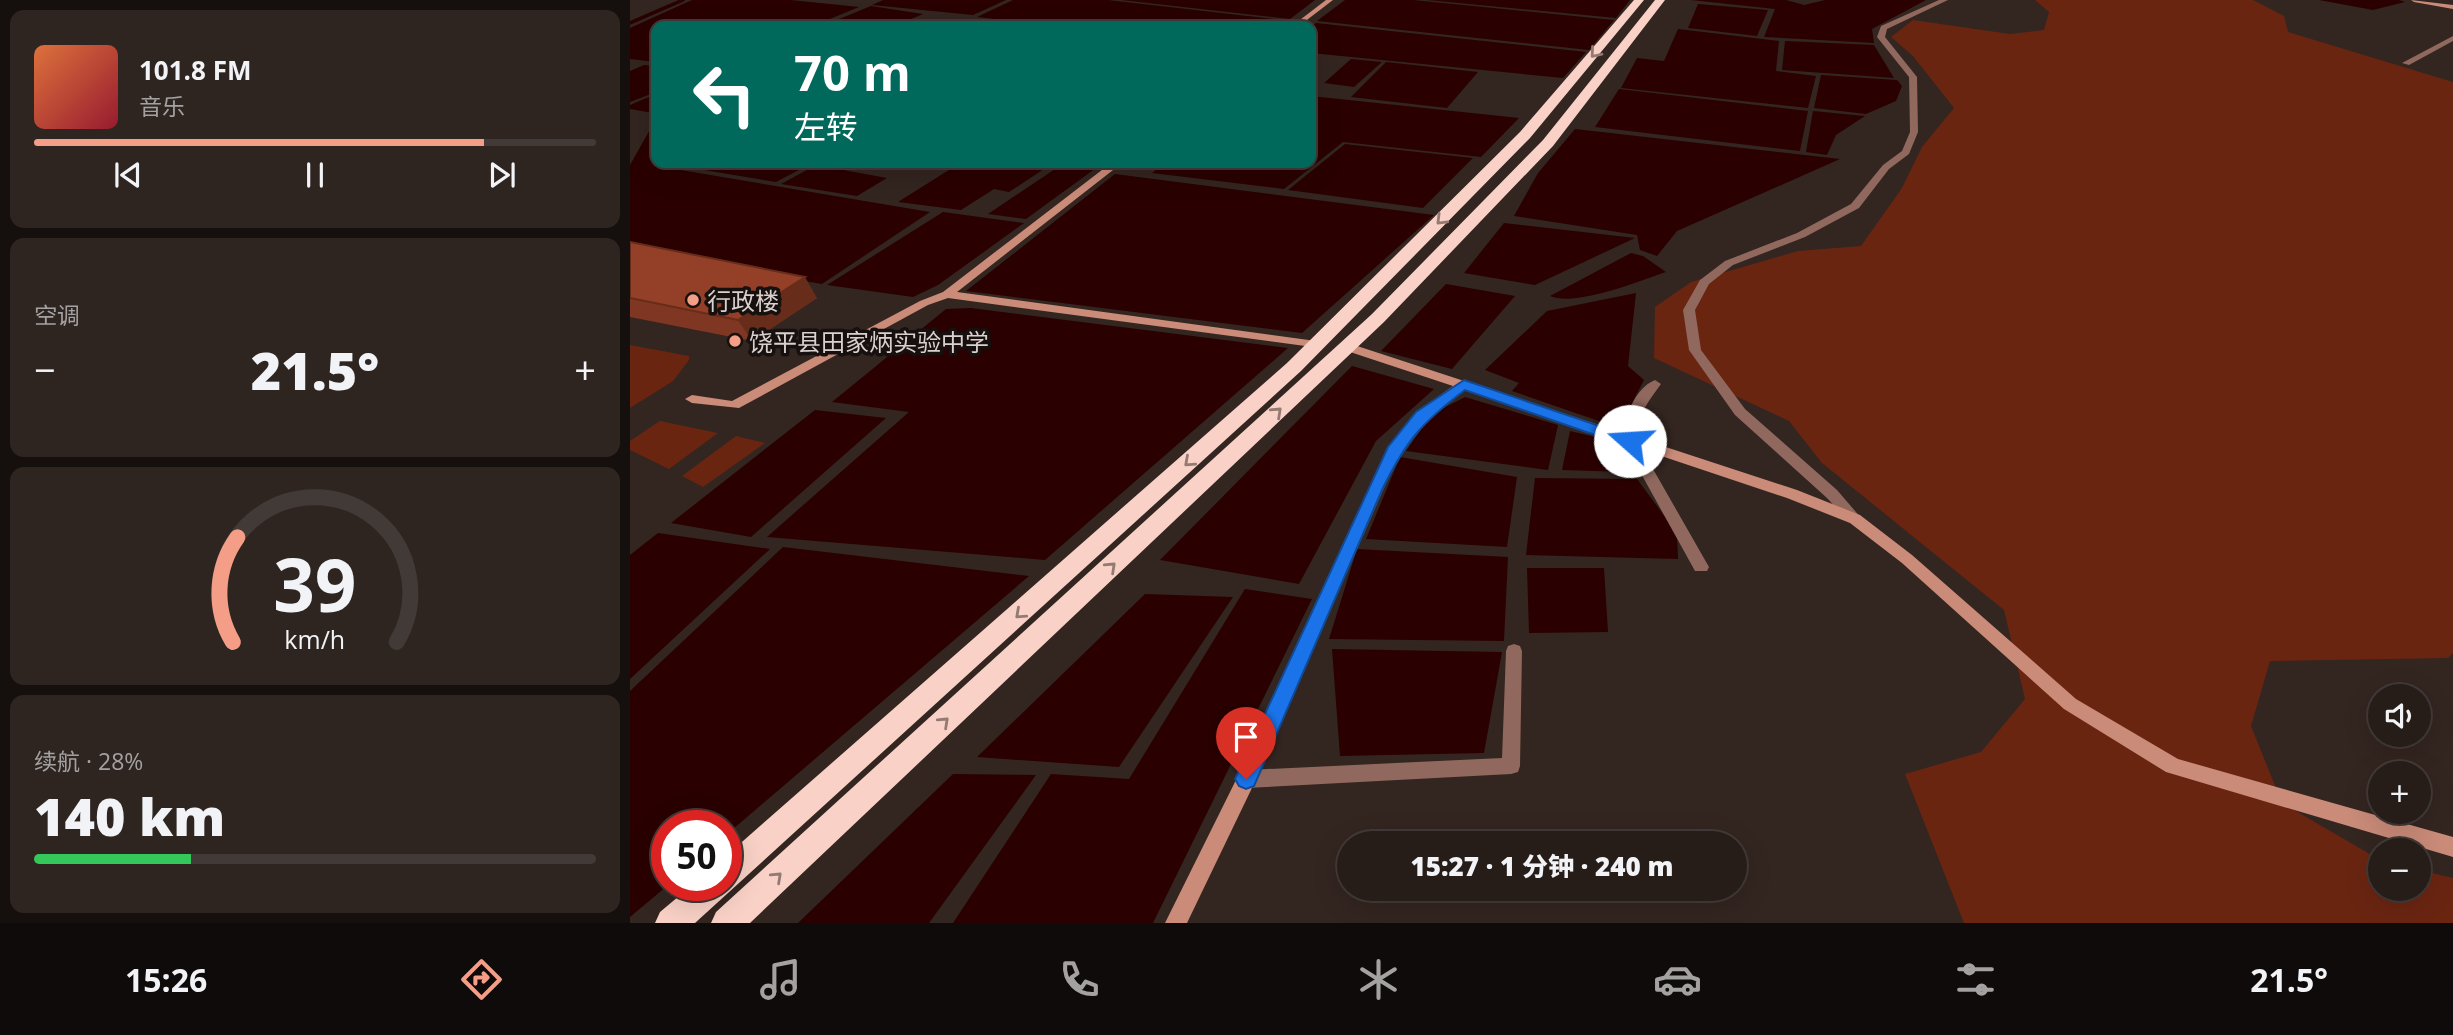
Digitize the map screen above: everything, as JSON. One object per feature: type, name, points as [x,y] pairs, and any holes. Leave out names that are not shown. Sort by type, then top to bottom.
[{"type":"highway","points":[[742,862],[1294,367],[1525,135],[1639,0]]},
{"type":"highway","points":[[727,923],[1378,318],[1548,143],[1660,0]]},
{"type":"highway","points":[[1351,311],[1378,318]]},
{"type":"highway","points":[[1294,367],[1318,374]]},
{"type":"highway","points":[[671,923],[697,901]]},
{"type":"street","points":[[1302,21],[1330,0]]},
{"type":"street","points":[[1945,0],[1884,28],[1881,37],[1913,77],[1914,132],[1906,152],[1886,167],[1855,206],[1801,235],[1729,263],[1704,282],[1689,310],[1695,350],[1740,412],[1832,494],[1855,519],[1907,559],[2070,704],[2173,766],[2453,848]]},
{"type":"street","points":[[2414,0],[2453,7]]},
{"type":"street","points":[[2406,63],[2453,38]]},
{"type":"street","points":[[692,399],[734,405],[925,303],[947,295],[1111,168]]},
{"type":"street","points":[[947,295],[1316,345]]},
{"type":"street","points":[[1348,347],[1792,494],[1855,519]]},
{"type":"street","points":[[1176,923],[1246,779],[1395,447],[1422,415],[1464,384]]},
{"type":"street","points":[[1655,384],[1639,401],[1629,422],[1630,441],[1701,568]]},
{"type":"street","points":[[1246,779],[1511,766],[1514,651]]},
{"type":"shaded area","points":[[692,0],[791,0],[859,7],[825,21],[651,21],[651,61],[630,59],[630,28]]},
{"type":"shaded area","points":[[883,0],[1006,0],[973,15],[872,5]]},
{"type":"shaded area","points":[[1013,0],[1108,0],[1292,21],[1012,21],[977,17]]},
{"type":"shaded area","points":[[1121,0],[1315,0],[1290,19]]},
{"type":"shaded area","points":[[1345,0],[1413,0],[1614,20],[1589,50],[1317,21]]},
{"type":"shaded area","points":[[1427,0],[1630,0],[1616,18]]},
{"type":"shaded area","points":[[1691,0],[1786,0],[1804,5],[1825,0],[1926,0],[1872,29],[1874,43],[1764,37],[1775,9]]},
{"type":"shaded area","points":[[2035,0],[2253,0],[2284,16],[2288,32],[2453,82],[2453,653],[2448,658],[2270,661],[2251,726],[2282,803],[2368,853],[2368,901],[2431,901],[2431,873],[2453,878],[2453,923],[1964,923],[1905,774],[1981,752],[2025,699],[2004,610],[1822,463],[1789,421],[1654,358],[1655,307],[1691,282],[1798,251],[1861,246],[1902,188],[1922,147],[1954,108],[1913,56],[1891,37],[1913,20],[2010,34],[2044,30],[2049,12]]},
{"type":"shaded area","points":[[2319,0],[2399,0],[2405,2],[2373,10]]},
{"type":"shaded area","points":[[1698,4],[1768,10],[1757,36],[1688,28]]},
{"type":"shaded area","points":[[871,6],[923,14],[907,21],[834,21]]},
{"type":"shaded area","points":[[1316,23],[1586,52],[1563,78],[1316,53]]},
{"type":"shaded area","points":[[1678,29],[1779,41],[1776,71],[1816,76],[1808,108],[1621,88],[1637,58],[1664,61]]},
{"type":"shaded area","points":[[1785,41],[1874,45],[1894,78],[1782,70]]},
{"type":"shaded area","points":[[1351,59],[1382,62],[1354,87],[1324,83]]},
{"type":"shaded area","points":[[1386,62],[1478,72],[1447,108],[1351,97]]},
{"type":"shaded area","points":[[644,65],[651,66],[651,94],[630,102],[630,71]]},
{"type":"shaded area","points":[[1821,75],[1897,80],[1902,86],[1896,101],[1866,114],[1814,108]]},
{"type":"shaded area","points":[[1619,89],[1808,111],[1800,151],[1595,127]]},
{"type":"shaded area","points":[[651,96],[651,113],[630,109],[630,105]]},
{"type":"shaded area","points":[[1316,97],[1519,118],[1481,157],[1343,142],[1316,164]]},
{"type":"shaded area","points":[[1813,111],[1865,116],[1836,135],[1827,155],[1806,152]]},
{"type":"shaded area","points":[[651,128],[651,168],[685,168],[681,170],[930,212],[822,284],[630,252],[630,165]]},
{"type":"shaded area","points":[[1575,129],[1840,159],[1677,231],[1657,256],[1640,250],[1637,235],[1514,216],[1538,173]]},
{"type":"shaded area","points":[[1345,144],[1473,158],[1423,208],[1288,190]]},
{"type":"shaded area","points":[[692,168],[803,168],[776,182]]},
{"type":"shaded area","points":[[810,168],[832,168],[887,178],[857,196],[781,184]]},
{"type":"shaded area","points":[[952,168],[1045,168],[1009,192],[994,189],[961,210],[898,202]]},
{"type":"shaded area","points":[[1057,168],[1096,168],[1026,219],[988,214]]},
{"type":"shaded area","points":[[1158,168],[1310,168],[1284,189],[1152,173]]},
{"type":"shaded area","points":[[1115,174],[1434,215],[1302,333],[966,291]]},
{"type":"shaded area","points":[[943,212],[1024,223],[938,285],[913,297],[827,285]]},
{"type":"shaded area","points":[[1504,223],[1635,238],[1535,285],[1464,273]]},
{"type":"shaded area","points":[[1631,253],[1643,256],[1666,272],[1591,296],[1550,296]]},
{"type":"shaded area","points":[[1446,284],[1515,296],[1452,369],[1381,351]]},
{"type":"shaded area","points":[[1636,293],[1628,366],[1644,380],[1619,428],[1512,391],[1519,383],[1485,370],[1547,311]]},
{"type":"shaded area","points":[[971,308],[1288,348],[1045,560],[767,537],[909,412],[832,402],[946,309]]},
{"type":"shaded area","points":[[630,345],[689,356],[689,360],[673,381],[630,408]]},
{"type":"shaded area","points":[[1352,366],[1434,389],[1376,441],[1299,584],[1160,560]]},
{"type":"shaded area","points":[[1465,397],[1558,425],[1548,470],[1406,451],[1432,414]]},
{"type":"shaded area","points":[[815,410],[886,418],[751,537],[671,523]]},
{"type":"shaded area","points":[[660,421],[718,433],[669,469],[630,450],[630,441]]},
{"type":"shaded area","points":[[1570,431],[1608,440],[1625,472],[1562,470]]},
{"type":"shaded area","points":[[736,436],[765,443],[703,487],[682,476]]},
{"type":"shaded area","points":[[1400,457],[1517,477],[1507,547],[1366,539]]},
{"type":"shaded area","points":[[1535,478],[1637,479],[1677,533],[1678,559],[1526,555]]},
{"type":"shaded area","points":[[658,533],[770,549],[630,679],[630,555]]},
{"type":"shaded area","points":[[783,547],[1029,576],[742,821],[742,810],[651,810],[651,899],[630,917],[630,691]]},
{"type":"shaded area","points":[[1357,549],[1508,557],[1504,641],[1329,639]]},
{"type":"shaded area","points":[[1527,568],[1604,568],[1608,632],[1529,633]]},
{"type":"shaded area","points":[[1245,589],[1312,599],[1153,923],[953,923],[1051,774],[1129,779]]},
{"type":"shaded area","points":[[1145,594],[1233,597],[1119,767],[977,757]]},
{"type":"shaded area","points":[[1332,649],[1502,652],[1484,753],[1340,756]]},
{"type":"shaded area","points":[[953,774],[1036,775],[929,923],[798,923]]},
{"type":"building","points":[[630,242],[805,277],[738,320],[630,298]]},
{"type":"waterway","points":[[630,23],[683,0]]},
{"type":"place","name":"行政楼","points":[[693,300]]},
{"type":"place","name":"饶平县田家炳实验中学","points":[[735,341]]},
{"type":"route","points":[[1246,779],[1373,490],[1395,447],[1422,415],[1464,384],[1630,441]]}]
